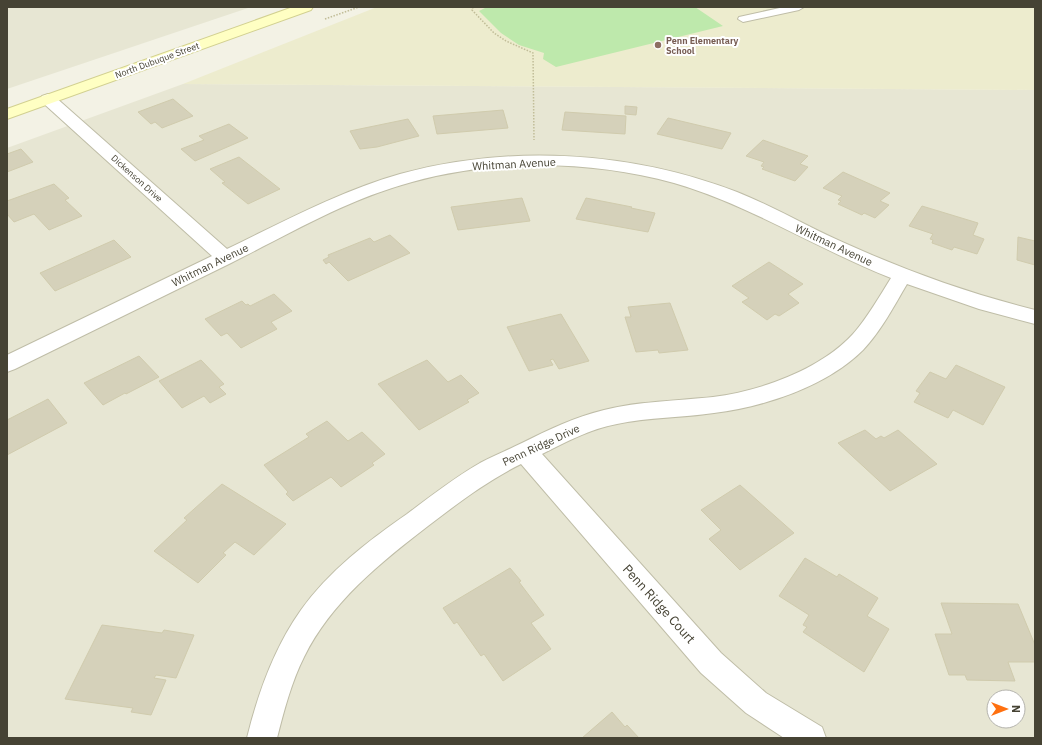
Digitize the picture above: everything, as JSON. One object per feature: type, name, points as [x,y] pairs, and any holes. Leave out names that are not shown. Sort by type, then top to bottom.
[{"type":"main road","name":"North Dubuque Street","points":[[7,114],[306,7]]},
{"type":"street","name":"Dickenson Drive","points":[[48,99],[226,258]]},
{"type":"street","name":"Whitman Avenue","points":[[7,364],[351,198],[408,178],[445,169],[489,163],[534,161],[579,162],[624,167],[674,178],[714,190],[754,206],[843,250],[902,275],[948,291],[1035,317]]},
{"type":"street","name":"Penn Ridge Drive","points":[[262,738],[268,710],[283,672],[300,636],[320,608],[350,575],[382,545],[456,490],[491,469],[524,452],[588,423],[637,412],[717,405],[770,393],[795,383],[828,364],[854,345],[866,332],[902,275]]},
{"type":"street","name":"Penn Ridge Court","points":[[524,452],[711,663],[756,703],[811,738]]},
{"type":"lane","points":[[743,19],[799,7]]},
{"type":"path","points":[[473,7],[472,10],[494,33],[506,41],[533,53],[534,161]]},
{"type":"shaded area","points":[[7,7],[251,7],[7,89]]},
{"type":"shaded area","name":"Penn Elementary School","points":[[377,7],[1035,7],[1035,90],[183,84]]},
{"type":"shaded area","points":[[183,84],[1035,90],[1035,738],[7,738],[7,148]]},
{"type":"green space","points":[[487,7],[695,7],[723,26],[556,67],[543,59],[544,53],[519,45],[501,33],[479,11]]},
{"type":"building","points":[[173,99],[193,116],[162,128],[155,122],[151,124],[138,112]]},
{"type":"building","points":[[625,106],[637,107],[636,115],[625,114]]},
{"type":"building","points":[[503,110],[508,128],[437,134],[433,116]]},
{"type":"building","points":[[565,112],[626,116],[625,134],[562,130]]},
{"type":"building","points":[[668,118],[731,133],[722,149],[657,134]]},
{"type":"building","points":[[408,119],[419,136],[377,147],[360,149],[350,131]]},
{"type":"building","points":[[229,124],[248,138],[195,161],[181,149],[204,140],[199,136]]},
{"type":"building","points":[[763,140],[808,156],[800,164],[808,167],[795,181],[762,169],[764,167],[761,166],[764,162],[746,156]]},
{"type":"building","points":[[21,149],[33,162],[7,172],[7,154]]},
{"type":"building","points":[[239,157],[280,189],[248,204],[222,183],[225,182],[210,169]]},
{"type":"building","points":[[843,172],[890,193],[880,201],[889,205],[875,218],[864,213],[862,215],[838,204],[841,201],[838,200],[842,196],[823,188]]},
{"type":"building","points":[[54,184],[69,198],[65,200],[82,216],[49,230],[34,214],[14,222],[7,214],[7,201]]},
{"type":"building","points":[[522,198],[530,221],[458,230],[451,207]]},
{"type":"building","points":[[586,198],[655,213],[648,232],[576,219]]},
{"type":"building","points":[[922,206],[978,223],[973,235],[984,239],[977,254],[954,247],[952,250],[932,243],[933,240],[930,239],[933,234],[909,226]]},
{"type":"building","points":[[390,235],[410,253],[348,281],[329,262],[326,264],[323,260],[329,257],[328,255],[370,238],[374,242]]},
{"type":"building","points":[[1018,237],[1035,241],[1035,265],[1017,260]]},
{"type":"building","points":[[114,240],[131,257],[55,291],[40,273]]},
{"type":"building","points":[[769,262],[803,284],[788,294],[799,303],[779,316],[775,314],[767,320],[742,302],[749,298],[732,286]]},
{"type":"building","points":[[274,294],[292,311],[271,322],[277,329],[241,348],[227,333],[221,336],[205,319],[242,301],[246,305],[248,304],[250,306]]},
{"type":"building","points":[[670,303],[688,350],[659,353],[658,350],[636,352],[625,317],[631,317],[628,307]]},
{"type":"building","points":[[561,314],[589,361],[559,369],[553,359],[550,360],[553,365],[529,371],[507,327]]},
{"type":"building","points":[[139,356],[159,377],[103,405],[84,383]]},
{"type":"building","points":[[201,360],[224,384],[219,387],[226,394],[210,403],[204,396],[182,408],[159,381]]},
{"type":"building","points":[[427,360],[448,382],[461,375],[479,393],[467,400],[469,402],[419,430],[378,384]]},
{"type":"building","points":[[956,365],[1005,387],[983,425],[953,410],[948,418],[914,402],[920,393],[916,391],[930,372],[946,379]]},
{"type":"building","points":[[48,399],[67,423],[7,455],[7,420]]},
{"type":"building","points":[[327,421],[348,441],[362,432],[385,454],[372,463],[374,465],[341,487],[331,477],[293,501],[286,494],[288,492],[264,465],[309,437],[306,434]]},
{"type":"building","points":[[865,430],[876,439],[881,436],[884,438],[898,430],[937,464],[890,491],[838,443]]},
{"type":"building","points":[[222,484],[286,524],[254,555],[235,542],[223,553],[226,555],[198,583],[154,551],[187,520],[184,518]]},
{"type":"building","points":[[740,485],[794,533],[740,570],[709,539],[721,530],[701,510]]},
{"type":"building","points":[[805,558],[837,577],[839,574],[878,598],[867,616],[889,629],[864,672],[803,632],[807,627],[803,625],[809,615],[779,596]]},
{"type":"building","points":[[510,568],[521,581],[519,582],[544,615],[531,623],[551,649],[503,681],[484,654],[481,656],[457,622],[454,624],[443,608]]},
{"type":"building","points":[[941,603],[1018,604],[1035,645],[1035,662],[1008,662],[1015,681],[967,680],[965,675],[949,675],[935,634],[952,634]]},
{"type":"building","points":[[102,625],[162,633],[164,630],[194,635],[176,678],[156,675],[154,678],[166,680],[151,715],[131,712],[133,708],[65,699]]},
{"type":"building","points":[[612,712],[625,727],[627,725],[639,738],[582,738]]},
{"type":"place","name":"Penn Elementary School","points":[[658,45]]}]
